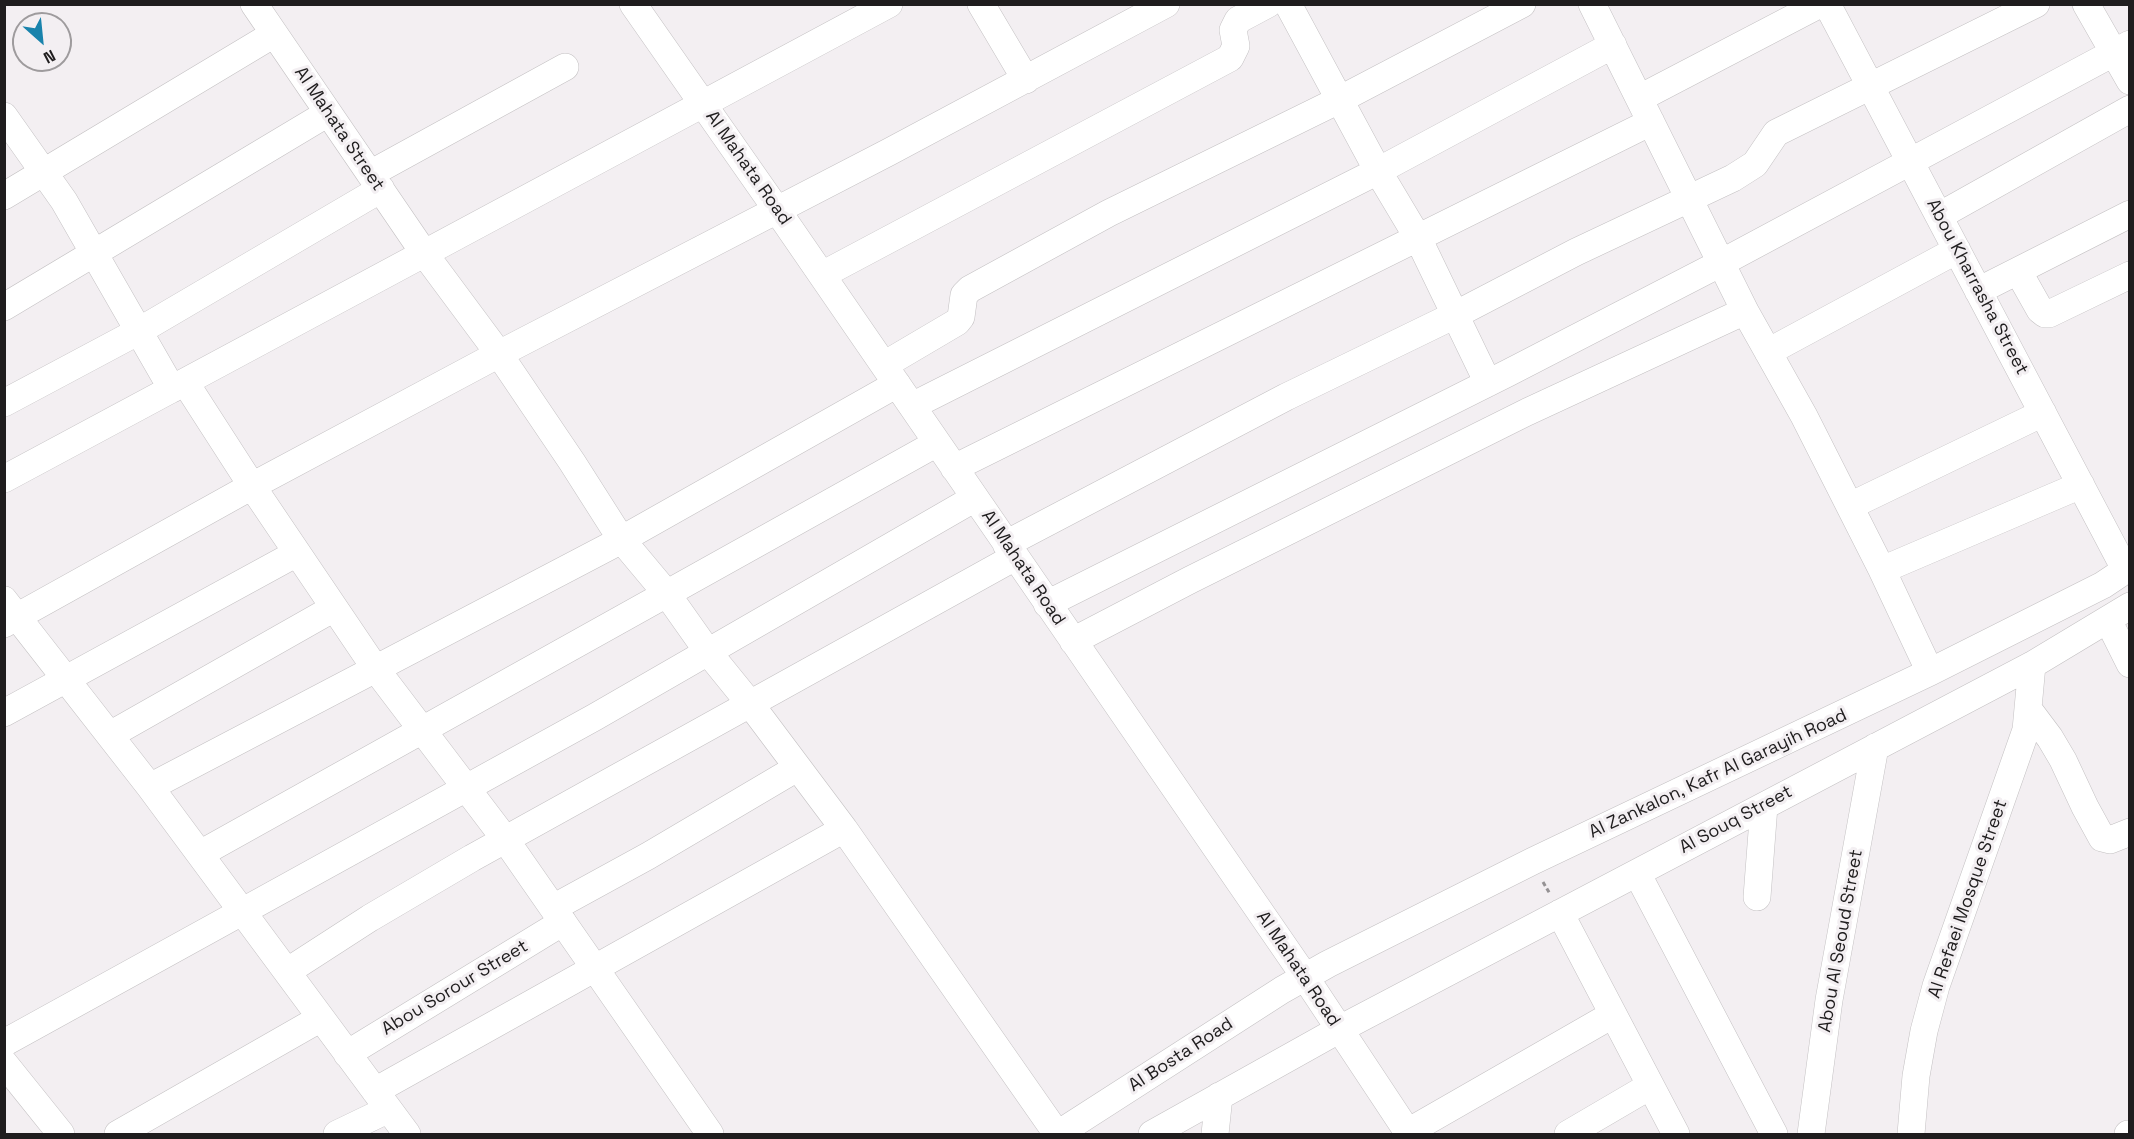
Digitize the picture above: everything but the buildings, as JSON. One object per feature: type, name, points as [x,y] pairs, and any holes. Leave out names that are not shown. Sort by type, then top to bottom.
[{"type":"street","name":"Al Mahata Street","points":[[254,4],[424,253],[499,354],[621,539],[667,594],[708,652],[751,705],[844,829],[1058,1134]]},
{"type":"street","name":"Al Mahata Road","points":[[633,4],[1323,1004],[1408,1133]]},
{"type":"street","points":[[4,479],[889,4]]},
{"type":"street","points":[[981,4],[1026,80]]},
{"type":"street","points":[[407,1134],[150,787],[67,679],[9,614],[499,354],[1026,80],[1166,4]]},
{"type":"street","points":[[822,275],[1230,57],[1236,46],[1233,30],[1238,20],[1268,4]]},
{"type":"street","points":[[1288,4],[1378,171],[1418,238],[1455,315],[1498,378],[1527,412]]},
{"type":"street","points":[[150,787],[621,539],[890,374],[957,322],[962,314],[964,295],[970,289],[1109,213],[1340,100],[1522,4]]},
{"type":"street","points":[[954,468],[1418,238],[1645,110],[1820,4]]},
{"type":"street","name":"Abou Kharrasha Street","points":[[1827,4],[2081,485],[2128,569]]},
{"type":"street","points":[[288,971],[370,918],[505,839],[751,705],[1010,550],[1286,397],[1455,315],[1576,252],[1748,170],[1761,157],[1776,133],[2036,4]]},
{"type":"street","points":[[2086,4],[2121,49],[2130,81]]},
{"type":"street","points":[[1597,6],[1613,45],[1721,263],[1804,416],[1882,570],[1930,672]]},
{"type":"street","points":[[4,196],[274,34]]},
{"type":"street","points":[[912,406],[1378,171],[1613,45]]},
{"type":"street","points":[[1047,604],[1498,378],[1721,263],[2121,49]]},
{"type":"street","points":[[4,403],[139,331],[375,182],[565,67]]},
{"type":"street","points":[[1939,216],[2130,109]]},
{"type":"street","points":[[4,307],[328,113]]},
{"type":"street","points":[[4,116],[64,201],[139,331],[252,486],[375,668],[505,839],[710,1134]]},
{"type":"street","points":[[1978,291],[2130,214]]},
{"type":"street","points":[[1768,352],[1957,250]]},
{"type":"street","points":[[2018,271],[2040,310],[2045,314],[2130,276]]},
{"type":"street","points":[[1072,641],[1527,412],[1745,311]]},
{"type":"street","points":[[1850,507],[2043,413]]},
{"type":"street","points":[[200,854],[937,443]]},
{"type":"street","points":[[1882,570],[2081,485]]},
{"type":"street","points":[[4,1043],[467,788],[975,498]]},
{"type":"street","points":[[4,713],[297,553]]},
{"type":"street","name":"Al Zankalon, Kafr Al Garayih Road","points":[[1323,1004],[1533,861],[1930,672],[2061,606],[2128,569]]},
{"type":"street","points":[[2061,606],[2075,639]]},
{"type":"street","points":[[110,735],[334,608]]},
{"type":"street","points":[[2119,613],[2130,664]]},
{"type":"street","name":"Al Souq Street","points":[[1323,1004],[1560,913],[2032,665],[2119,613]]},
{"type":"street","name":"Al Refaei Mosque Street","points":[[1911,1134],[1916,1076],[1924,1031],[1936,986],[2021,747],[2029,710],[2032,665]]},
{"type":"street","points":[[2029,710],[2063,760],[2102,838],[2110,840],[2130,832]]},
{"type":"street","name":"Abou Al Seoud Street","points":[[1811,1134],[1829,1000],[1875,747]]},
{"type":"street","name":"Abou Sorour Street","points":[[347,1054],[648,856],[797,768]]},
{"type":"street","points":[[1757,897],[1764,806]]},
{"type":"street","points":[[337,1134],[381,1100],[596,968],[844,829]]},
{"type":"street","points":[[1637,873],[1774,1134]]},
{"type":"street","points":[[1560,913],[1650,1086],[1671,1133]]},
{"type":"street","points":[[1152,1134],[1219,1096],[1323,1004]]},
{"type":"street","name":"Al Bosta Road","points":[[1058,1134],[1323,1004]]},
{"type":"street","points":[[1408,1133],[1612,1015]]},
{"type":"street","points":[[118,1134],[321,1018]]},
{"type":"street","points":[[4,1063],[62,1134]]},
{"type":"street","points":[[1568,1134],[1650,1086]]},
{"type":"street","points":[[1215,1134],[1219,1096]]},
{"type":"path","points":[[1533,861],[1560,913]]}]
